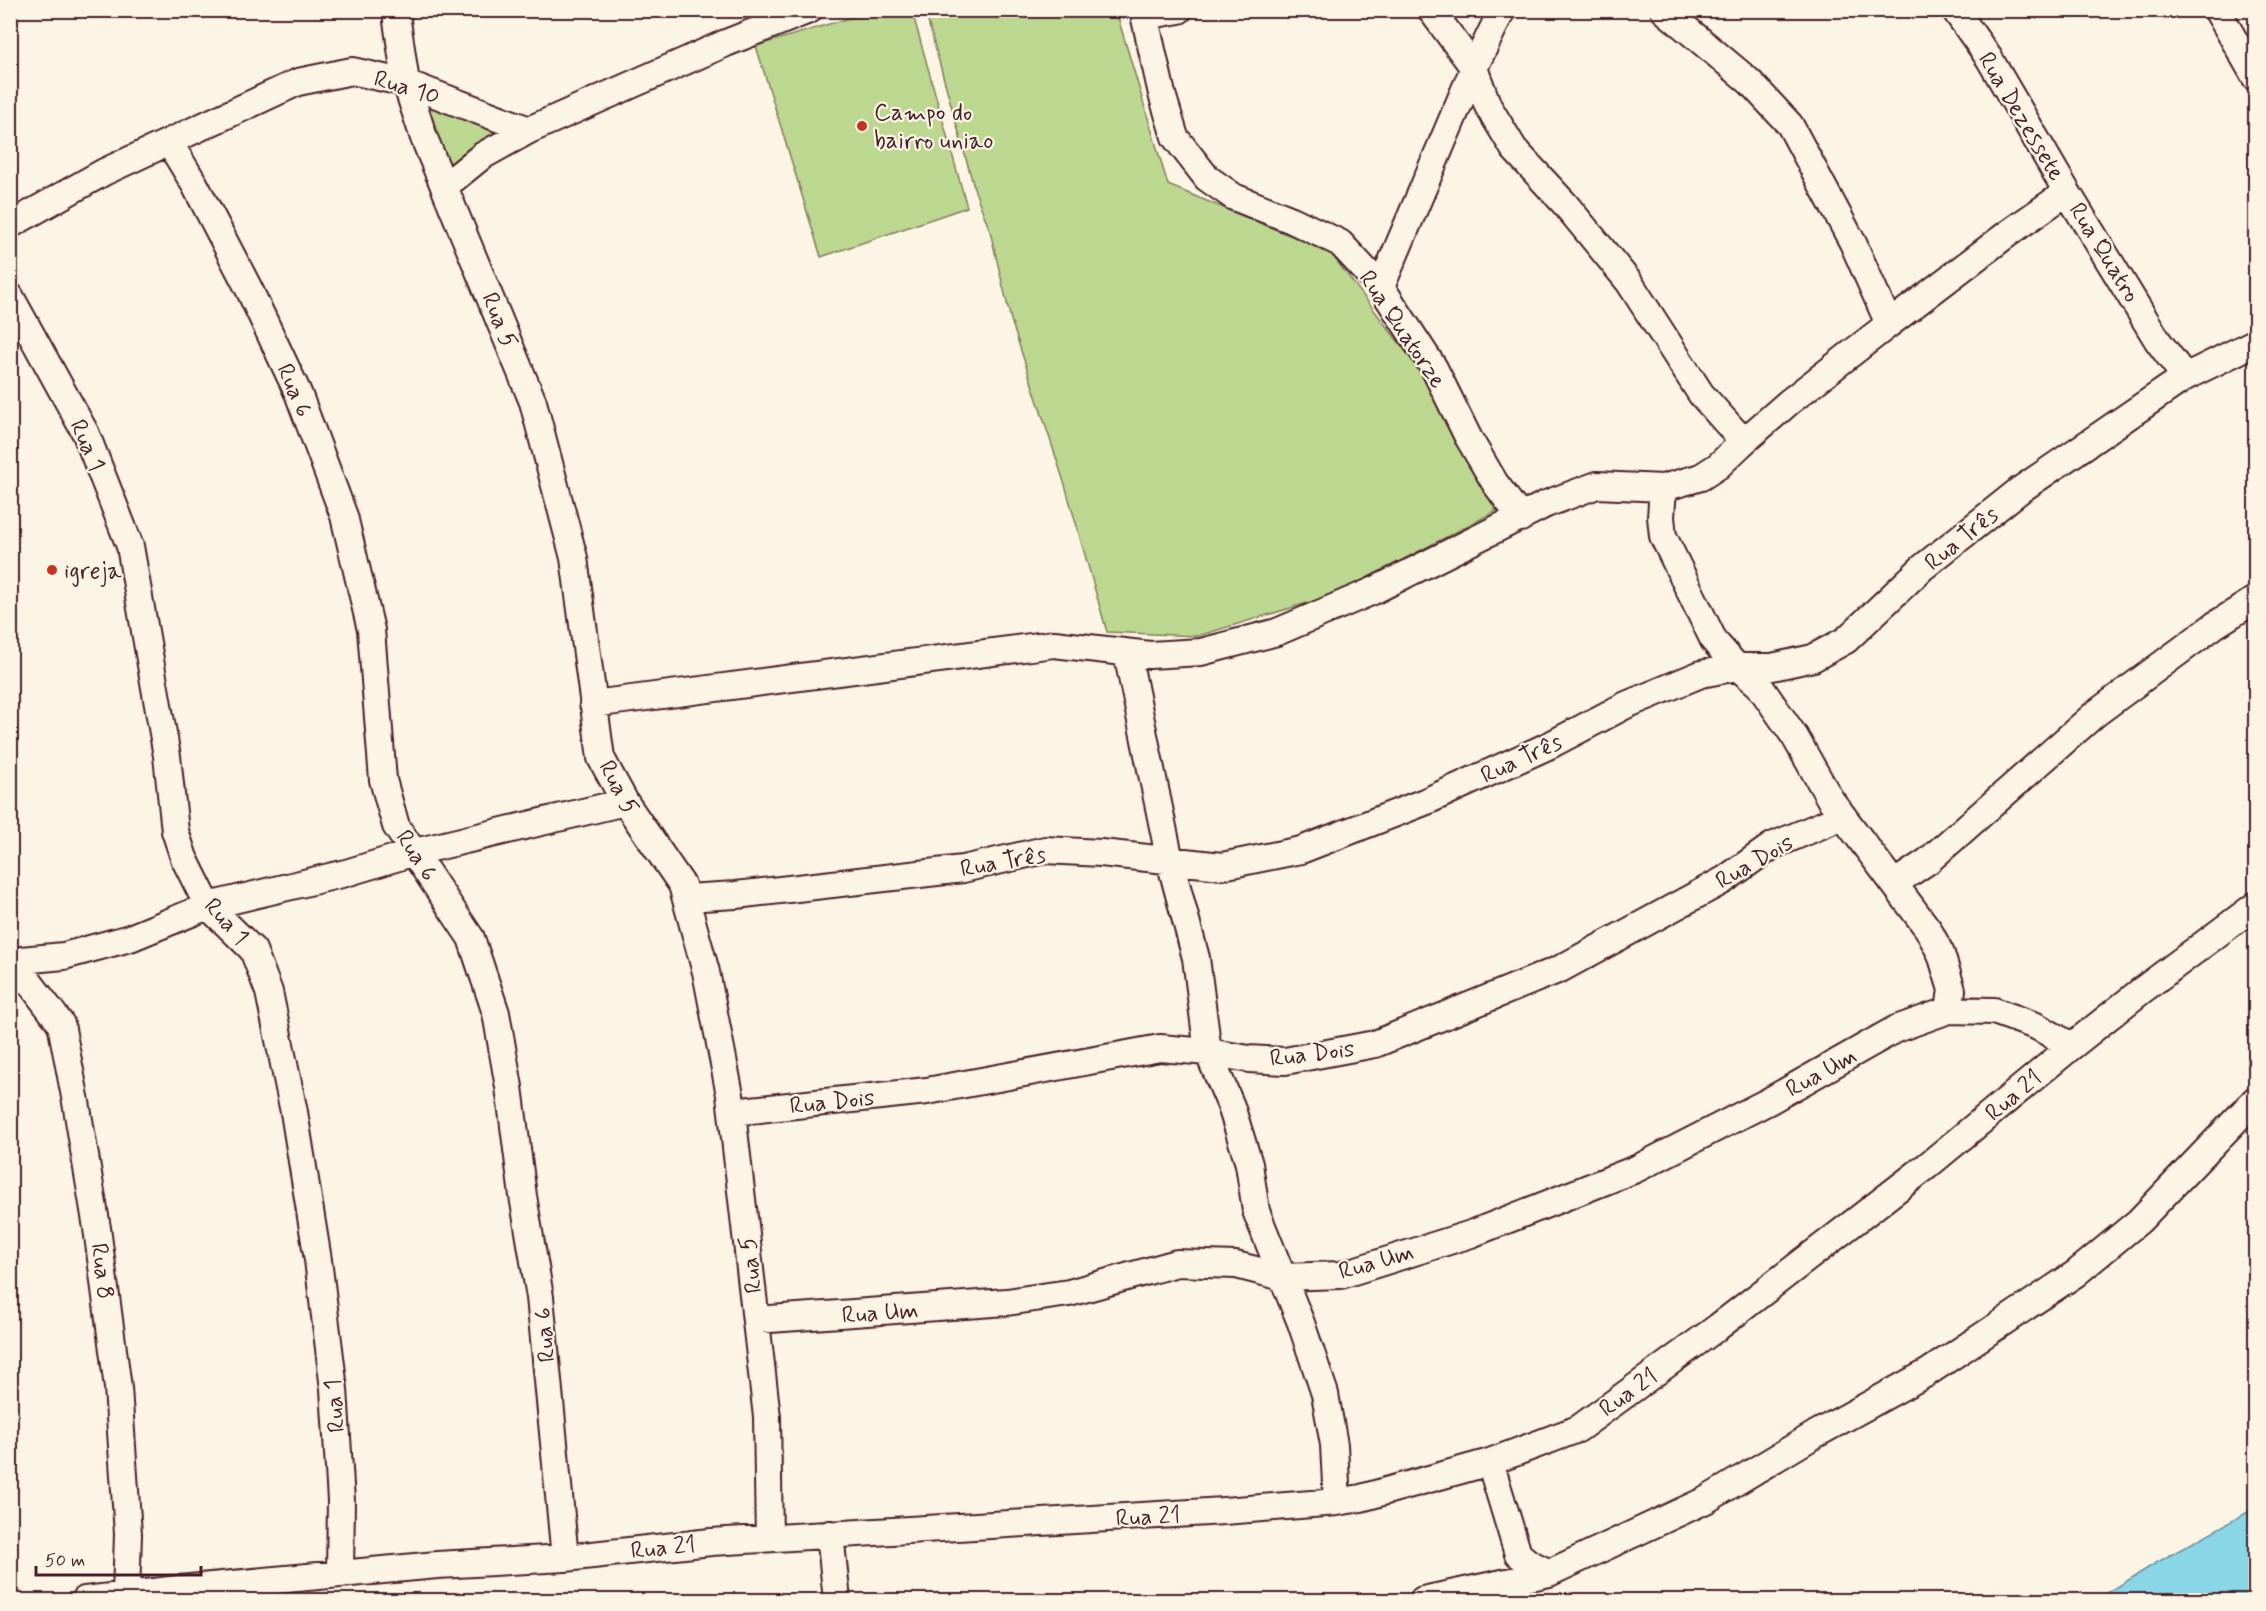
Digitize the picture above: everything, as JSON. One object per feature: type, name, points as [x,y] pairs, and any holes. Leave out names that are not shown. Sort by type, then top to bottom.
[{"type":"street","name":"Rua 5","points":[[398,10],[397,21],[406,83],[424,138],[533,402],[574,558],[601,758],[625,802],[682,885],[706,972],[732,1112],[767,1417],[770,1538]]},
{"type":"street","points":[[445,186],[482,156],[529,130],[726,43],[809,10]]},
{"type":"street","points":[[1144,13],[1179,10]]},
{"type":"street","points":[[1431,10],[1474,68],[1488,106],[1514,149],[1565,204],[1629,282],[1697,388],[1734,431],[1742,444]]},
{"type":"street","points":[[1381,287],[1474,68],[1502,10]]},
{"type":"street","points":[[1664,10],[1750,82],[1790,126],[1852,243],[1889,324]]},
{"type":"street","name":"Rua Dezessete","points":[[1955,10],[1989,58],[2067,192]]},
{"type":"street","points":[[2217,10],[2256,78]]},
{"type":"street","name":"Rua Quatorze","points":[[1144,13],[1162,94],[1175,137],[1207,178],[1234,197],[1292,220],[1340,243],[1381,287],[1434,368],[1468,437],[1495,483],[1521,518]]},
{"type":"street","name":"Rua 10","points":[[10,225],[104,172],[298,82],[352,71],[406,83],[529,130]]},
{"type":"street","name":"Rua 6","points":[[169,142],[195,185],[248,287],[298,393],[344,516],[371,630],[384,780],[396,826],[471,938],[496,1014],[540,1297],[565,1558]]},
{"type":"street","name":"Rua Quatro","points":[[593,704],[1054,644],[1150,655],[1201,652],[1277,632],[1373,591],[1546,504],[1597,485],[1663,488],[1701,477],[1718,466],[1789,402],[1889,324],[2067,192],[2158,341],[2185,377]]},
{"type":"street","name":"Rua 1","points":[[10,296],[86,434],[130,546],[167,756],[175,831],[184,858],[208,906],[253,950],[268,992],[294,1112],[318,1260],[334,1389],[341,1500],[340,1574]]},
{"type":"street","name":"Rua Três","points":[[686,898],[736,895],[963,869],[1045,850],[1222,866],[1301,850],[1427,801],[1550,745],[1626,705],[1701,674],[1737,667],[1772,667],[1813,658],[1846,640],[1922,568],[2020,490],[2185,377],[2256,342]]},
{"type":"street","points":[[1663,488],[1660,518],[1663,536],[1714,641],[1765,694],[1795,737],[1830,799],[1928,929],[1941,954],[1952,990],[1949,1010],[1994,1011],[2036,1026],[2072,1046]]},
{"type":"street","points":[[1895,883],[1928,861],[2095,714],[2215,625],[2256,599]]},
{"type":"street","points":[[1127,653],[1170,861],[1196,958],[1209,1052],[1231,1106],[1249,1164],[1256,1211],[1301,1323],[1324,1394],[1334,1445],[1336,1502]]},
{"type":"street","points":[[10,961],[64,956],[130,938],[208,906],[346,873],[415,852],[625,802]]},
{"type":"street","name":"Rua Dois","points":[[732,1112],[927,1091],[1160,1048],[1209,1052],[1249,1059],[1286,1061],[1375,1044],[1560,969],[1724,880],[1772,846],[1843,816]]},
{"type":"street","name":"Rua 21","points":[[85,1600],[340,1574],[565,1558],[711,1542],[1212,1512],[1336,1502],[1361,1498],[1490,1462],[1578,1429],[1718,1327],[1927,1166],[2141,991],[2256,905]]},
{"type":"street","name":"Rua 8","points":[[10,969],[30,983],[62,1024],[97,1228],[118,1388],[128,1534],[126,1595]]},
{"type":"street","name":"Rua Um","points":[[756,1320],[1007,1302],[1069,1293],[1178,1263],[1236,1265],[1283,1277],[1341,1275],[1471,1234],[1636,1169],[1769,1101],[1896,1029],[1949,1010]]},
{"type":"street","points":[[1424,1600],[1549,1573],[1706,1500],[1816,1434],[1928,1373],[2074,1274],[2139,1221],[2256,1099]]},
{"type":"street","points":[[1490,1462],[1518,1554],[1529,1563],[1549,1573]]},
{"type":"street","points":[[830,1534],[837,1600]]},
{"type":"green space","name":"Campo do bairro uniao","points":[[876,10],[912,11],[967,207],[821,257],[756,46]]},
{"type":"green space","points":[[925,11],[1116,11],[1168,185],[1330,252],[1419,369],[1496,511],[1337,594],[1198,636],[1107,632],[1065,485],[1011,320],[990,231],[975,191]]},
{"type":"green space","points":[[416,92],[516,129],[447,179]]},
{"type":"water","points":[[2255,1508],[2255,1600],[2096,1600],[2156,1563]]},
{"type":"place","name":"Campo do bairro uniao","points":[[862,126]]},
{"type":"place","name":"igreja","points":[[52,570]]}]
